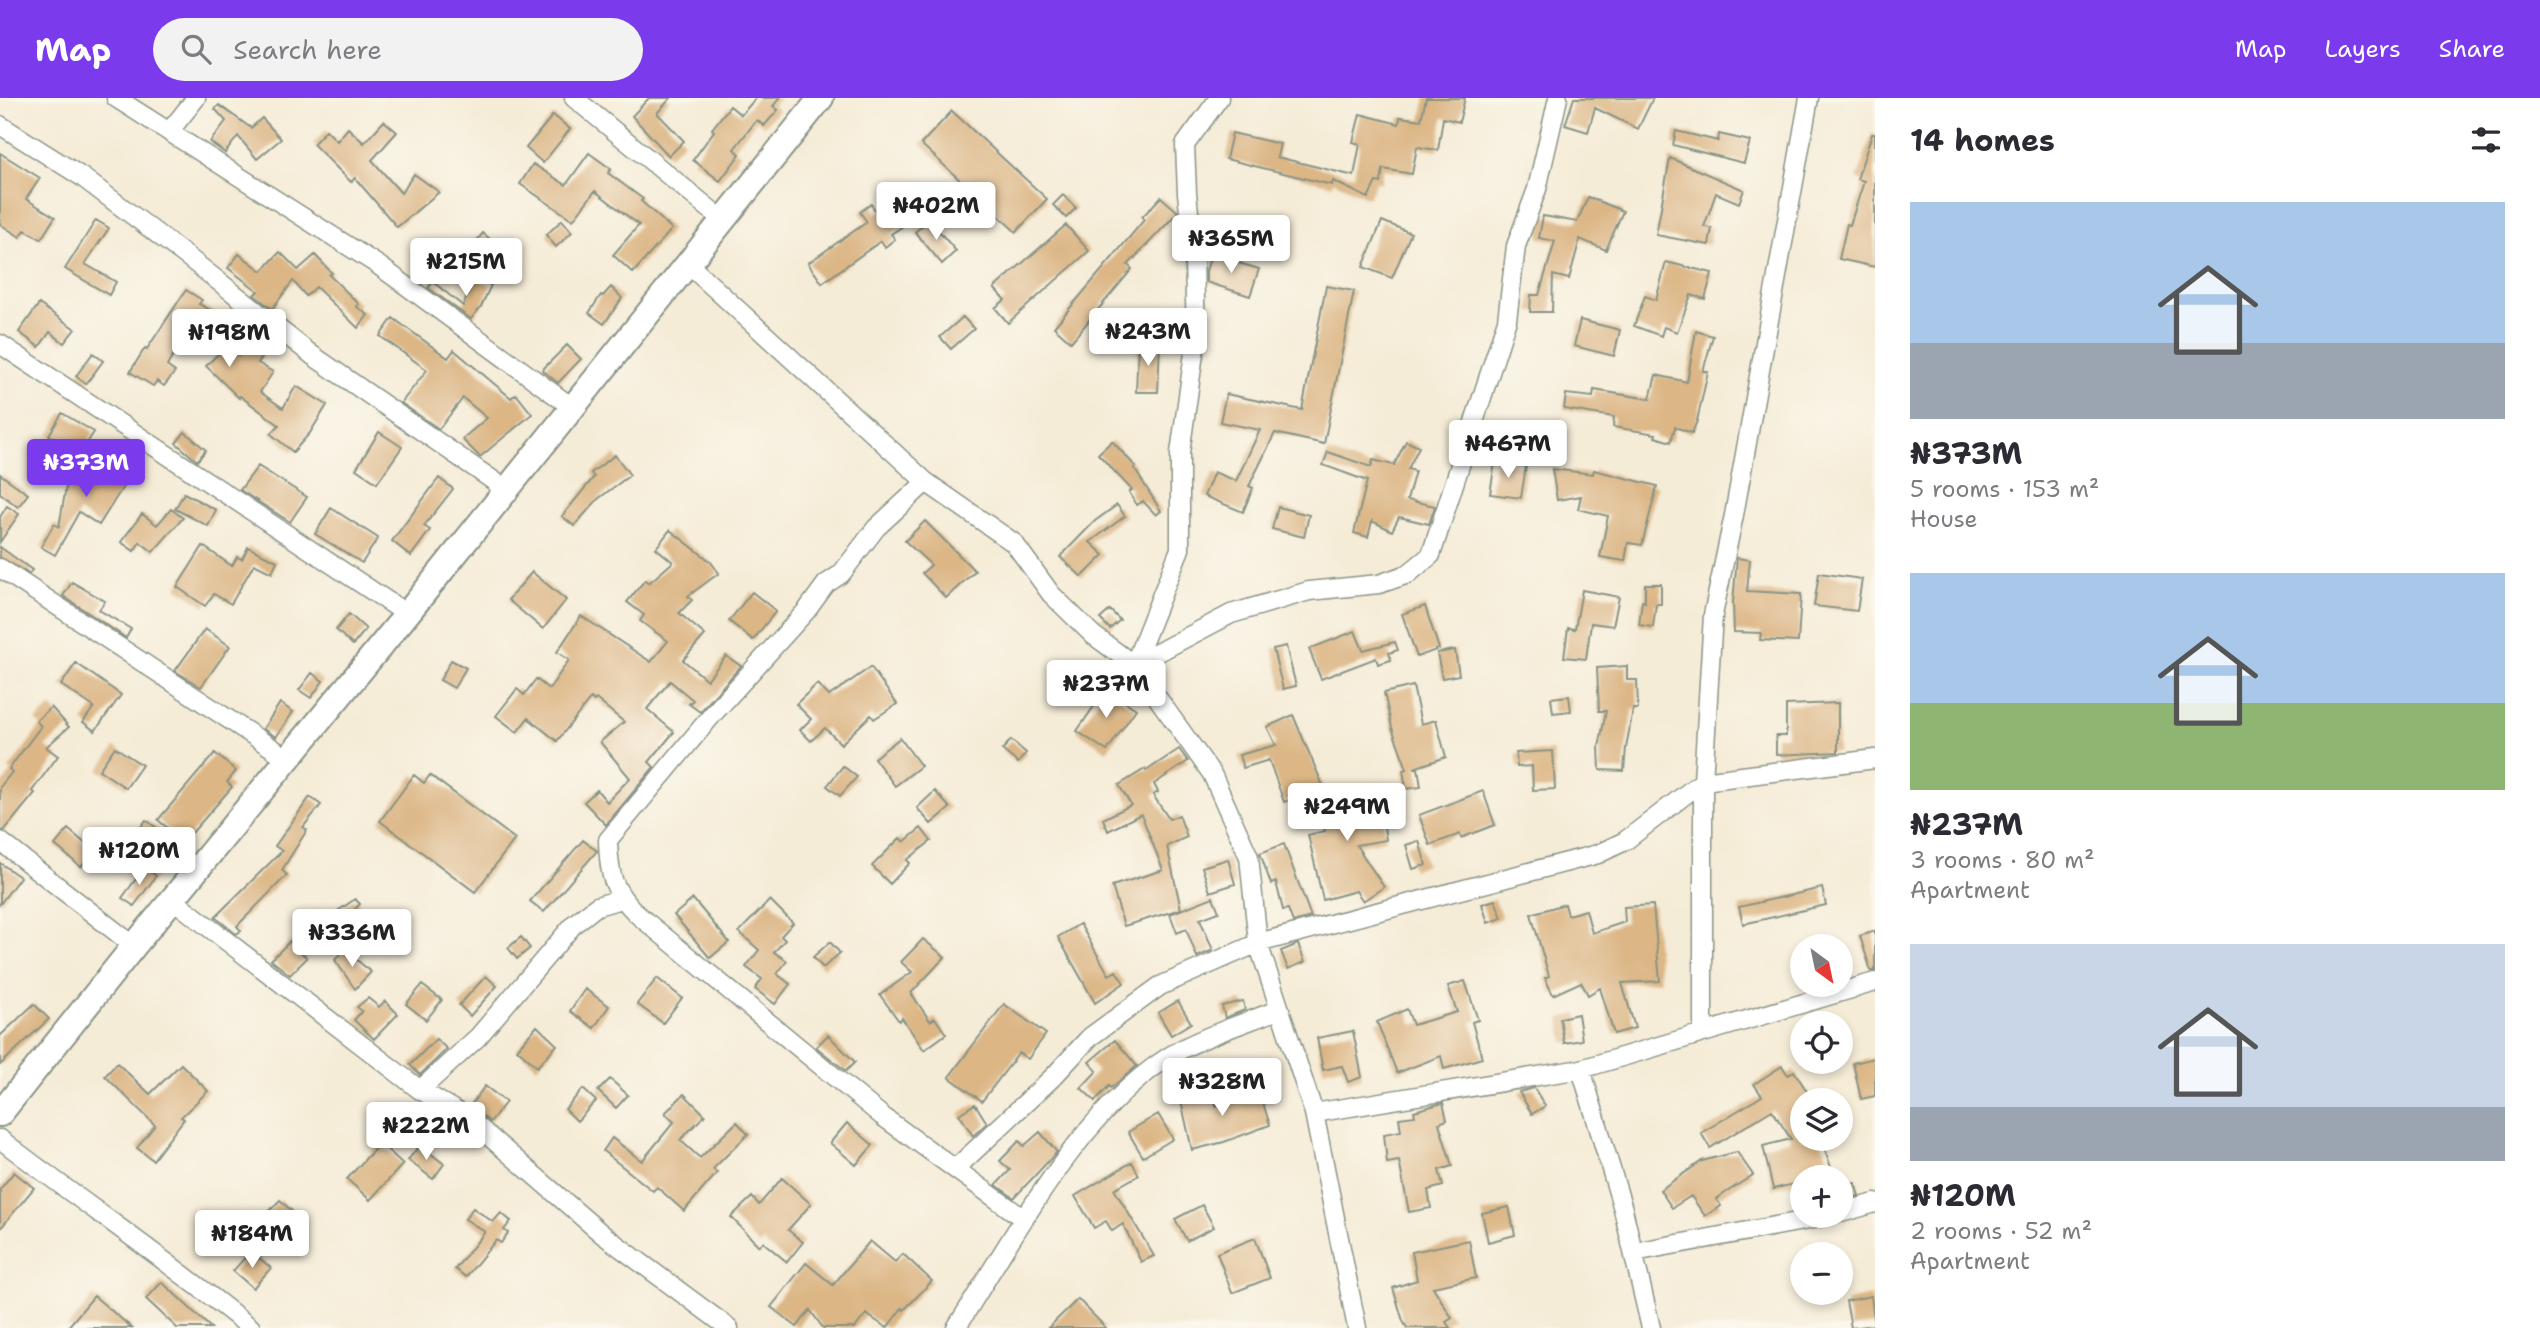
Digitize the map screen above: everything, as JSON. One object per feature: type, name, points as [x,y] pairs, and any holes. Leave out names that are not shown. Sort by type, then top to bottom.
[{"type":"main road","points":[[3,1104],[407,614],[821,98]]},
{"type":"street","points":[[116,98],[378,265],[573,408]]},
{"type":"street","points":[[169,132],[196,98]]},
{"type":"street","points":[[574,98],[723,220]]},
{"type":"street","points":[[1134,665],[1180,549],[1180,453],[1196,339],[1194,259],[1185,145],[1219,98]]},
{"type":"street","points":[[1134,665],[1231,614],[1309,591],[1379,584],[1408,574],[1430,555],[1507,320],[1516,246],[1537,189],[1558,98]]},
{"type":"street","points":[[1703,1033],[1703,781],[1713,615],[1736,503],[1808,98]]},
{"type":"street","points":[[0,125],[82,177],[312,355],[507,490]]},
{"type":"street","points":[[688,264],[926,482],[1014,542],[1051,594],[1093,635],[1134,665],[1212,774],[1250,857],[1258,943],[1314,1113],[1357,1328]]},
{"type":"street","points":[[0,344],[407,614]]},
{"type":"street","points":[[926,482],[876,528],[841,574],[826,584],[807,610],[713,714],[608,841],[609,869],[621,899],[638,915],[882,1116],[1024,1219]]},
{"type":"street","points":[[0,568],[288,758]]},
{"type":"street","points":[[955,1169],[1054,1077],[1090,1037],[1160,986],[1258,943],[1598,854],[1625,841],[1703,781],[1875,759]]},
{"type":"street","points":[[0,841],[134,946]]},
{"type":"street","points":[[172,899],[420,1090],[468,1118],[602,1234],[718,1325]]},
{"type":"street","points":[[420,1090],[478,1037],[574,924],[597,906],[621,899]]},
{"type":"street","points":[[1314,1113],[1581,1069],[1875,982]]},
{"type":"street","points":[[956,1328],[1024,1219],[1081,1139],[1132,1083],[1182,1049],[1280,1009]]},
{"type":"street","points":[[1581,1069],[1634,1252],[1651,1328]]},
{"type":"street","points":[[0,1139],[89,1208],[191,1280],[251,1328]]},
{"type":"street","points":[[1853,1209],[1875,1203]]},
{"type":"street","points":[[1634,1252],[1790,1223]]},
{"type":"building","points":[[649,98],[671,98],[657,113],[684,141],[669,156],[632,116]]},
{"type":"building","points":[[756,98],[780,98],[773,106],[778,110],[764,126],[757,120],[734,149],[740,154],[720,181],[693,160],[730,106],[741,115]]},
{"type":"building","points":[[1426,98],[1465,98],[1459,122],[1443,118],[1438,150],[1417,147],[1412,174],[1383,169],[1381,183],[1376,182],[1368,198],[1333,181],[1332,185],[1226,159],[1232,133],[1280,144],[1277,157],[1354,176],[1360,144],[1353,142],[1360,114],[1399,124],[1400,117],[1421,120]]},
{"type":"building","points":[[1574,98],[1653,98],[1638,129],[1595,108],[1588,132],[1565,125]]},
{"type":"building","points":[[219,105],[251,128],[262,118],[281,139],[257,159],[238,136],[225,153],[210,142],[226,121],[215,109]]},
{"type":"building","points":[[952,111],[1047,199],[1016,232],[921,144]]},
{"type":"building","points":[[553,115],[570,129],[543,163],[526,148]]},
{"type":"building","points":[[384,121],[397,132],[372,160],[401,193],[414,174],[439,192],[397,227],[355,178],[351,182],[313,144],[326,130],[337,141],[348,128],[364,143]]},
{"type":"building","points":[[1676,131],[1718,141],[1719,134],[1750,141],[1744,163],[1673,145]]},
{"type":"building","points":[[1872,134],[1875,134],[1875,267],[1839,259],[1847,224],[1850,225],[1864,181],[1857,179]]},
{"type":"building","points":[[0,153],[40,178],[26,199],[55,217],[41,239],[25,230],[20,237],[0,224]]},
{"type":"building","points":[[589,153],[611,169],[608,173],[643,199],[641,201],[672,229],[633,273],[613,255],[639,225],[595,191],[573,220],[520,184],[533,164],[566,185]]},
{"type":"building","points":[[1670,158],[1744,190],[1739,203],[1716,193],[1704,227],[1712,228],[1709,245],[1656,235]]},
{"type":"building","points":[[1063,195],[1076,208],[1066,218],[1053,205]]},
{"type":"building","points":[[1161,197],[1178,212],[1128,265],[1132,269],[1071,342],[1054,327]]},
{"type":"building","points":[[1588,197],[1623,211],[1606,250],[1580,239],[1569,279],[1553,275],[1552,312],[1530,312],[1531,295],[1539,295],[1555,241],[1539,238],[1543,216],[1577,222]]},
{"type":"building","points":[[871,204],[877,213],[889,205],[903,226],[891,234],[895,239],[885,247],[881,241],[822,283],[808,263],[867,222],[860,212]]},
{"type":"building","points":[[96,220],[109,228],[85,264],[116,282],[109,295],[65,269]]},
{"type":"building","points":[[562,220],[572,232],[556,247],[546,235]]},
{"type":"building","points":[[929,220],[956,251],[942,264],[915,232]]},
{"type":"building","points":[[1382,221],[1411,233],[1392,278],[1363,267]]},
{"type":"building","points":[[1066,225],[1089,251],[1008,323],[995,308],[1005,300],[994,288]]},
{"type":"building","points":[[483,233],[499,247],[489,258],[473,245]]},
{"type":"building","points":[[280,252],[298,270],[315,255],[332,273],[329,275],[359,304],[356,306],[368,315],[358,328],[316,287],[306,296],[293,281],[272,309],[254,295],[258,291],[228,268],[239,254],[262,271]]},
{"type":"building","points":[[1211,255],[1259,269],[1250,296],[1206,282]]},
{"type":"building","points":[[1666,262],[1712,273],[1705,299],[1691,295],[1677,332],[1664,327],[1661,336],[1634,326],[1645,296],[1656,300]]},
{"type":"building","points":[[475,278],[491,285],[481,307],[471,319],[428,288],[433,282],[463,306]]},
{"type":"building","points":[[1326,286],[1354,291],[1324,444],[1275,433],[1249,486],[1253,488],[1243,512],[1204,496],[1214,472],[1236,481],[1260,430],[1220,422],[1226,394],[1302,410]]},
{"type":"building","points":[[611,287],[622,298],[604,324],[589,313],[601,295]]},
{"type":"building","points":[[186,290],[202,300],[199,304],[227,319],[219,334],[238,356],[251,335],[269,347],[258,363],[273,372],[260,392],[283,408],[296,386],[327,405],[310,433],[293,452],[271,434],[279,425],[240,396],[239,398],[206,366],[220,352],[186,334],[167,366],[175,372],[164,386],[157,381],[153,386],[130,372]]},
{"type":"building","points":[[39,304],[75,329],[64,343],[50,332],[39,347],[19,332]]},
{"type":"building","points":[[963,317],[974,329],[951,349],[940,337]]},
{"type":"building","points":[[393,318],[448,358],[454,350],[511,398],[516,394],[532,414],[480,457],[462,439],[487,418],[463,398],[439,429],[401,403],[427,370],[380,336]]},
{"type":"building","points":[[1580,320],[1620,330],[1614,356],[1574,346]]},
{"type":"building","points":[[1696,331],[1713,336],[1703,371],[1708,372],[1692,433],[1675,427],[1671,442],[1655,437],[1656,434],[1613,427],[1614,417],[1564,409],[1566,394],[1593,397],[1594,390],[1650,399],[1656,375],[1687,382]]},
{"type":"building","points":[[1138,343],[1160,343],[1158,392],[1136,392]]},
{"type":"building","points":[[567,345],[581,359],[558,383],[542,370]]},
{"type":"building","points":[[93,353],[103,361],[86,384],[76,376]]},
{"type":"building","points":[[62,413],[94,432],[80,454],[49,435]]},
{"type":"building","points":[[185,432],[206,450],[197,461],[176,443]]},
{"type":"building","points":[[379,432],[402,447],[377,483],[356,469]]},
{"type":"building","points":[[1112,441],[1136,467],[1134,468],[1161,511],[1156,515],[1143,501],[1137,505],[1129,492],[1132,490],[1098,454]]},
{"type":"building","points":[[1406,441],[1419,447],[1408,469],[1415,471],[1407,500],[1435,506],[1429,524],[1399,517],[1392,531],[1372,521],[1368,537],[1354,533],[1367,481],[1323,465],[1328,452],[1371,467],[1373,460],[1394,465]]},
{"type":"building","points":[[615,455],[630,475],[598,499],[574,526],[562,516],[594,477],[591,473]]},
{"type":"building","points":[[85,456],[128,479],[99,525],[79,512],[55,555],[41,547],[54,524],[59,527],[67,481],[72,481]]},
{"type":"building","points":[[1495,462],[1526,466],[1521,498],[1490,494]]},
{"type":"building","points":[[258,466],[307,497],[290,522],[240,490]]},
{"type":"building","points":[[1552,469],[1593,474],[1594,470],[1657,486],[1642,545],[1628,543],[1625,561],[1600,557],[1608,516],[1578,509],[1581,496],[1557,500]]},
{"type":"building","points":[[0,474],[28,494],[18,507],[0,493]]},
{"type":"building","points":[[439,478],[453,489],[424,526],[430,530],[411,556],[392,541]]},
{"type":"building","points":[[184,493],[216,510],[208,526],[175,509]]},
{"type":"building","points":[[1117,505],[1125,516],[1090,542],[1104,555],[1082,577],[1060,557],[1095,521]]},
{"type":"building","points":[[7,506],[19,514],[0,542],[0,517]]},
{"type":"building","points":[[1278,507],[1309,515],[1304,537],[1272,529]]},
{"type":"building","points":[[331,508],[378,538],[362,563],[315,534]]},
{"type":"building","points":[[171,509],[183,518],[153,552],[140,542],[134,551],[121,542],[142,514],[157,525]]},
{"type":"building","points":[[925,521],[975,571],[946,598],[922,573],[931,565],[905,541]]},
{"type":"building","points":[[670,530],[710,561],[719,573],[688,596],[692,600],[679,613],[705,635],[683,660],[707,680],[726,656],[741,666],[700,712],[689,704],[693,700],[670,681],[647,709],[674,732],[649,762],[654,767],[606,825],[584,802],[597,790],[607,802],[630,778],[600,742],[624,722],[596,699],[594,701],[591,698],[557,741],[528,718],[517,732],[496,716],[517,689],[524,695],[536,679],[549,689],[569,660],[557,652],[581,616],[651,662],[668,641],[640,621],[644,615],[627,602],[645,580],[649,583],[673,562],[656,548]]},
{"type":"building","points":[[203,546],[232,566],[237,557],[242,559],[248,547],[277,561],[272,573],[254,564],[231,604],[214,594],[205,606],[177,587]]},
{"type":"building","points":[[0,547],[32,570],[29,574],[0,557]]},
{"type":"building","points":[[1737,558],[1750,560],[1747,591],[1801,594],[1798,642],[1760,640],[1761,633],[1734,632],[1733,602]]},
{"type":"building","points":[[532,572],[566,600],[543,629],[508,600]]},
{"type":"building","points":[[1819,573],[1862,579],[1857,611],[1814,606]]},
{"type":"building","points":[[72,582],[105,601],[99,610],[131,629],[126,638],[63,596]]},
{"type":"building","points":[[1645,584],[1661,584],[1661,604],[1656,604],[1653,627],[1639,625],[1642,601],[1645,602]]},
{"type":"building","points":[[1582,590],[1619,597],[1613,626],[1591,623],[1586,659],[1564,657],[1568,628],[1575,629]]},
{"type":"building","points":[[752,592],[776,611],[753,640],[729,621]]},
{"type":"building","points":[[1425,606],[1439,649],[1417,657],[1402,614]]},
{"type":"building","points":[[1110,610],[1120,620],[1110,629],[1100,619]]},
{"type":"building","points":[[349,614],[366,629],[353,645],[336,630]]},
{"type":"building","points":[[205,629],[230,646],[201,687],[175,671]]},
{"type":"building","points":[[1355,631],[1363,650],[1395,642],[1398,650],[1389,653],[1391,660],[1378,664],[1376,658],[1321,679],[1309,649]]},
{"type":"building","points":[[1286,646],[1296,686],[1283,689],[1273,649]]},
{"type":"building","points":[[1455,650],[1459,675],[1442,678],[1437,653]]},
{"type":"building","points":[[451,660],[466,668],[454,688],[440,680]]},
{"type":"building","points":[[76,663],[121,695],[95,731],[83,722],[94,707],[61,685]]},
{"type":"building","points":[[1627,666],[1627,680],[1637,680],[1638,709],[1633,709],[1624,771],[1600,770],[1599,747],[1606,711],[1599,711],[1597,668]]},
{"type":"building","points":[[871,667],[897,704],[874,719],[871,715],[841,744],[825,728],[811,741],[800,730],[811,719],[796,704],[817,684],[829,696]]},
{"type":"building","points":[[312,673],[323,681],[311,698],[299,690]]},
{"type":"building","points":[[1413,686],[1421,724],[1436,720],[1446,757],[1414,768],[1418,768],[1421,787],[1406,789],[1403,770],[1407,769],[1392,728],[1384,693]]},
{"type":"building","points":[[1106,689],[1136,709],[1107,751],[1077,731]]},
{"type":"building","points":[[1569,696],[1571,711],[1553,713],[1551,698]]},
{"type":"building","points":[[280,703],[293,712],[276,737],[263,729]]},
{"type":"building","points":[[1838,703],[1838,752],[1776,755],[1776,736],[1786,736],[1786,705]]},
{"type":"building","points":[[51,707],[69,727],[46,747],[58,756],[32,791],[35,793],[4,831],[0,830],[0,787],[12,772],[9,769],[41,726],[36,721]]},
{"type":"building","points":[[1293,715],[1324,788],[1284,802],[1269,760],[1243,768],[1239,755],[1276,745],[1267,727]]},
{"type":"building","points":[[900,738],[921,766],[895,786],[874,758]]},
{"type":"building","points":[[1011,740],[1026,753],[1018,763],[1002,750]]},
{"type":"building","points":[[115,747],[142,765],[126,788],[99,770]]},
{"type":"building","points":[[1179,749],[1188,761],[1154,784],[1158,792],[1153,795],[1169,819],[1179,815],[1187,837],[1167,846],[1181,909],[1124,926],[1112,886],[1163,870],[1141,814],[1108,831],[1103,819],[1131,805],[1119,785]]},
{"type":"building","points":[[1553,751],[1555,789],[1533,790],[1532,766],[1517,767],[1516,753]]},
{"type":"building","points":[[215,753],[236,771],[227,782],[232,787],[184,842],[158,820]]},
{"type":"building","points":[[843,766],[857,777],[840,796],[827,786]]},
{"type":"building","points":[[414,775],[424,783],[430,775],[515,839],[475,892],[380,821]]},
{"type":"building","points":[[1362,786],[1365,803],[1380,800],[1386,840],[1356,845],[1384,887],[1363,901],[1356,891],[1323,900],[1308,835],[1325,831],[1316,794]]},
{"type":"building","points":[[935,791],[950,808],[931,824],[917,808]]},
{"type":"building","points":[[1483,791],[1495,825],[1461,838],[1460,834],[1430,845],[1419,815]]},
{"type":"building","points":[[310,797],[321,805],[303,827],[307,830],[282,870],[287,875],[237,926],[241,931],[236,934],[215,917],[282,851],[275,846]]},
{"type":"building","points":[[146,820],[161,831],[151,845],[136,834]]},
{"type":"building","points":[[921,828],[931,841],[907,860],[910,863],[890,884],[872,866],[900,838],[904,842]]},
{"type":"building","points":[[68,829],[94,851],[81,867],[55,845]]},
{"type":"building","points":[[583,840],[597,851],[544,912],[530,901]]},
{"type":"building","points":[[1419,841],[1426,865],[1413,869],[1406,845]]},
{"type":"building","points":[[1284,844],[1311,917],[1293,922],[1288,909],[1283,910],[1276,882],[1271,884],[1260,853]]},
{"type":"building","points":[[1228,859],[1235,884],[1210,892],[1202,867]]},
{"type":"building","points":[[0,863],[20,877],[0,904]]},
{"type":"building","points":[[145,867],[156,876],[134,906],[122,898]]},
{"type":"building","points":[[1822,888],[1826,905],[1743,924],[1739,907]]},
{"type":"building","points":[[1213,897],[1219,912],[1200,919],[1213,950],[1197,957],[1186,929],[1177,933],[1170,914]]},
{"type":"building","points":[[355,899],[360,904],[323,942],[313,928]]},
{"type":"building","points":[[693,899],[729,942],[710,958],[674,915]]},
{"type":"building","points":[[770,900],[793,923],[781,936],[785,940],[774,952],[787,961],[777,974],[790,984],[775,1004],[755,989],[762,979],[746,967],[759,950],[739,932]]},
{"type":"building","points":[[1495,900],[1502,918],[1488,923],[1482,904]]},
{"type":"building","points":[[1565,904],[1568,915],[1586,910],[1592,933],[1625,922],[1624,907],[1653,905],[1660,981],[1622,983],[1635,1028],[1614,1034],[1600,988],[1588,995],[1581,982],[1553,995],[1545,978],[1549,976],[1531,914]]},
{"type":"building","points":[[1080,924],[1109,975],[1116,971],[1124,983],[1095,1003],[1058,937]]},
{"type":"building","points":[[1875,931],[1875,971],[1871,971],[1860,936]]},
{"type":"building","points":[[521,937],[530,948],[517,959],[508,948]]},
{"type":"building","points":[[923,939],[945,957],[911,993],[930,1021],[935,1018],[946,1034],[924,1050],[902,1018],[899,1021],[880,995],[912,972],[901,962]]},
{"type":"building","points":[[290,941],[307,958],[290,975],[271,960]]},
{"type":"building","points":[[830,942],[840,953],[823,968],[813,957]]},
{"type":"building","points":[[1298,944],[1305,962],[1288,969],[1281,951]]},
{"type":"building","points":[[344,949],[371,972],[355,989],[335,960]]},
{"type":"building","points":[[486,976],[497,986],[470,1016],[459,1005]]},
{"type":"building","points":[[657,978],[682,998],[663,1023],[637,1004]]},
{"type":"building","points":[[1465,981],[1478,1020],[1472,1022],[1482,1058],[1444,1069],[1441,1056],[1397,1073],[1377,1022],[1407,1009],[1413,1025],[1457,1012],[1448,986]]},
{"type":"building","points":[[422,985],[442,1000],[426,1020],[406,1004]]},
{"type":"building","points":[[585,989],[609,1006],[594,1028],[570,1011]]},
{"type":"building","points":[[368,998],[379,1007],[385,1001],[398,1014],[374,1039],[354,1020],[362,1011],[357,1007]]},
{"type":"building","points":[[1178,1001],[1191,1023],[1171,1035],[1158,1013]]},
{"type":"building","points":[[1243,1001],[1245,1010],[1225,1018],[1222,1006]]},
{"type":"building","points":[[34,1004],[49,1019],[0,1065],[0,1036]]},
{"type":"building","points":[[1004,1004],[1046,1034],[1028,1059],[1019,1053],[982,1101],[949,1077]]},
{"type":"building","points":[[1578,1014],[1582,1040],[1564,1043],[1560,1018]]},
{"type":"building","points":[[537,1026],[557,1045],[537,1067],[517,1049]]},
{"type":"building","points":[[1353,1031],[1362,1077],[1348,1082],[1342,1066],[1323,1070],[1317,1038]]},
{"type":"building","points":[[828,1035],[855,1062],[846,1071],[816,1047]]},
{"type":"building","points":[[436,1039],[447,1049],[420,1075],[410,1065]]},
{"type":"building","points":[[1115,1040],[1137,1066],[1111,1088],[1109,1086],[1095,1101],[1081,1088],[1097,1071],[1089,1062]]},
{"type":"building","points":[[1875,1058],[1875,1096],[1861,1099],[1853,1063]]},
{"type":"building","points":[[117,1063],[150,1094],[181,1064],[208,1091],[181,1117],[184,1119],[153,1160],[137,1148],[155,1125],[105,1076]]},
{"type":"building","points":[[1782,1066],[1788,1075],[1796,1074],[1805,1088],[1790,1088],[1790,1137],[1772,1110],[1710,1148],[1701,1133],[1762,1096],[1754,1084]]},
{"type":"building","points":[[610,1079],[628,1095],[616,1108],[598,1091]]},
{"type":"building","points":[[485,1086],[506,1102],[490,1122],[470,1106]]},
{"type":"building","points":[[1534,1088],[1545,1106],[1532,1114],[1519,1092]]},
{"type":"building","points":[[583,1089],[596,1101],[577,1121],[565,1109]]},
{"type":"building","points":[[1212,1089],[1216,1106],[1259,1091],[1270,1125],[1224,1142],[1192,1150],[1180,1096]]},
{"type":"building","points":[[684,1094],[705,1115],[680,1140],[700,1158],[737,1122],[748,1134],[713,1169],[717,1173],[684,1211],[657,1187],[653,1191],[603,1151],[612,1138],[642,1161],[674,1122],[665,1113]]},
{"type":"building","points":[[1443,1103],[1447,1120],[1439,1123],[1452,1166],[1439,1170],[1443,1186],[1428,1190],[1431,1208],[1409,1212],[1399,1161],[1387,1163],[1384,1134],[1401,1131],[1399,1118],[1415,1116],[1414,1111]]},
{"type":"building","points":[[975,1104],[987,1123],[973,1136],[959,1114]]},
{"type":"building","points":[[1158,1114],[1173,1139],[1143,1157],[1128,1132]]},
{"type":"building","points":[[847,1123],[873,1145],[856,1165],[830,1143]]},
{"type":"building","points":[[1040,1132],[1057,1152],[1014,1198],[996,1185],[1010,1170],[1000,1161],[1019,1141],[1024,1146]]},
{"type":"building","points":[[1790,1139],[1790,1151],[1825,1151],[1830,1165],[1790,1165],[1790,1185],[1773,1189],[1763,1146]]},
{"type":"building","points":[[380,1143],[403,1164],[370,1200],[347,1179]]},
{"type":"building","points":[[420,1145],[444,1164],[433,1179],[408,1160]]},
{"type":"building","points":[[1737,1152],[1753,1175],[1716,1199],[1721,1206],[1705,1216],[1691,1196],[1672,1208],[1660,1190],[1702,1161]]},
{"type":"building","points":[[1132,1162],[1139,1175],[1114,1189],[1154,1256],[1141,1262],[1123,1224],[1112,1231],[1106,1221],[1094,1228],[1075,1196]]},
{"type":"building","points":[[14,1172],[34,1188],[0,1229],[0,1189]]},
{"type":"building","points":[[782,1178],[811,1204],[788,1230],[803,1242],[787,1262],[763,1242],[759,1246],[731,1217],[752,1197],[759,1205]]},
{"type":"building","points":[[1853,1184],[1859,1196],[1853,1198]]},
{"type":"building","points":[[280,1200],[294,1213],[262,1247],[248,1233]]},
{"type":"building","points":[[1202,1205],[1214,1227],[1187,1241],[1175,1219]]},
{"type":"building","points":[[1509,1207],[1515,1235],[1488,1242],[1482,1213]]},
{"type":"building","points":[[473,1208],[493,1222],[501,1213],[511,1221],[504,1230],[508,1233],[501,1243],[496,1240],[466,1277],[455,1269],[485,1232],[465,1219]]},
{"type":"building","points":[[1255,1238],[1270,1278],[1232,1293],[1217,1253]]},
{"type":"building","points":[[1469,1240],[1476,1278],[1433,1287],[1452,1318],[1446,1322],[1450,1328],[1407,1328],[1393,1288],[1417,1280],[1412,1252]]},
{"type":"building","points":[[870,1241],[895,1262],[903,1254],[932,1281],[904,1310],[902,1308],[887,1328],[866,1314],[855,1328],[823,1328],[810,1310],[797,1327],[771,1307],[806,1263],[833,1285]]},
{"type":"building","points":[[251,1251],[271,1268],[253,1288],[233,1271]]},
{"type":"building","points":[[162,1282],[211,1328],[177,1328],[146,1299]]},
{"type":"building","points":[[94,1296],[132,1328],[67,1328]]},
{"type":"building","points":[[1871,1296],[1875,1325],[1851,1328],[1847,1305],[1853,1305],[1853,1300]]},
{"type":"building","points":[[1078,1299],[1106,1328],[1048,1328]]}]
